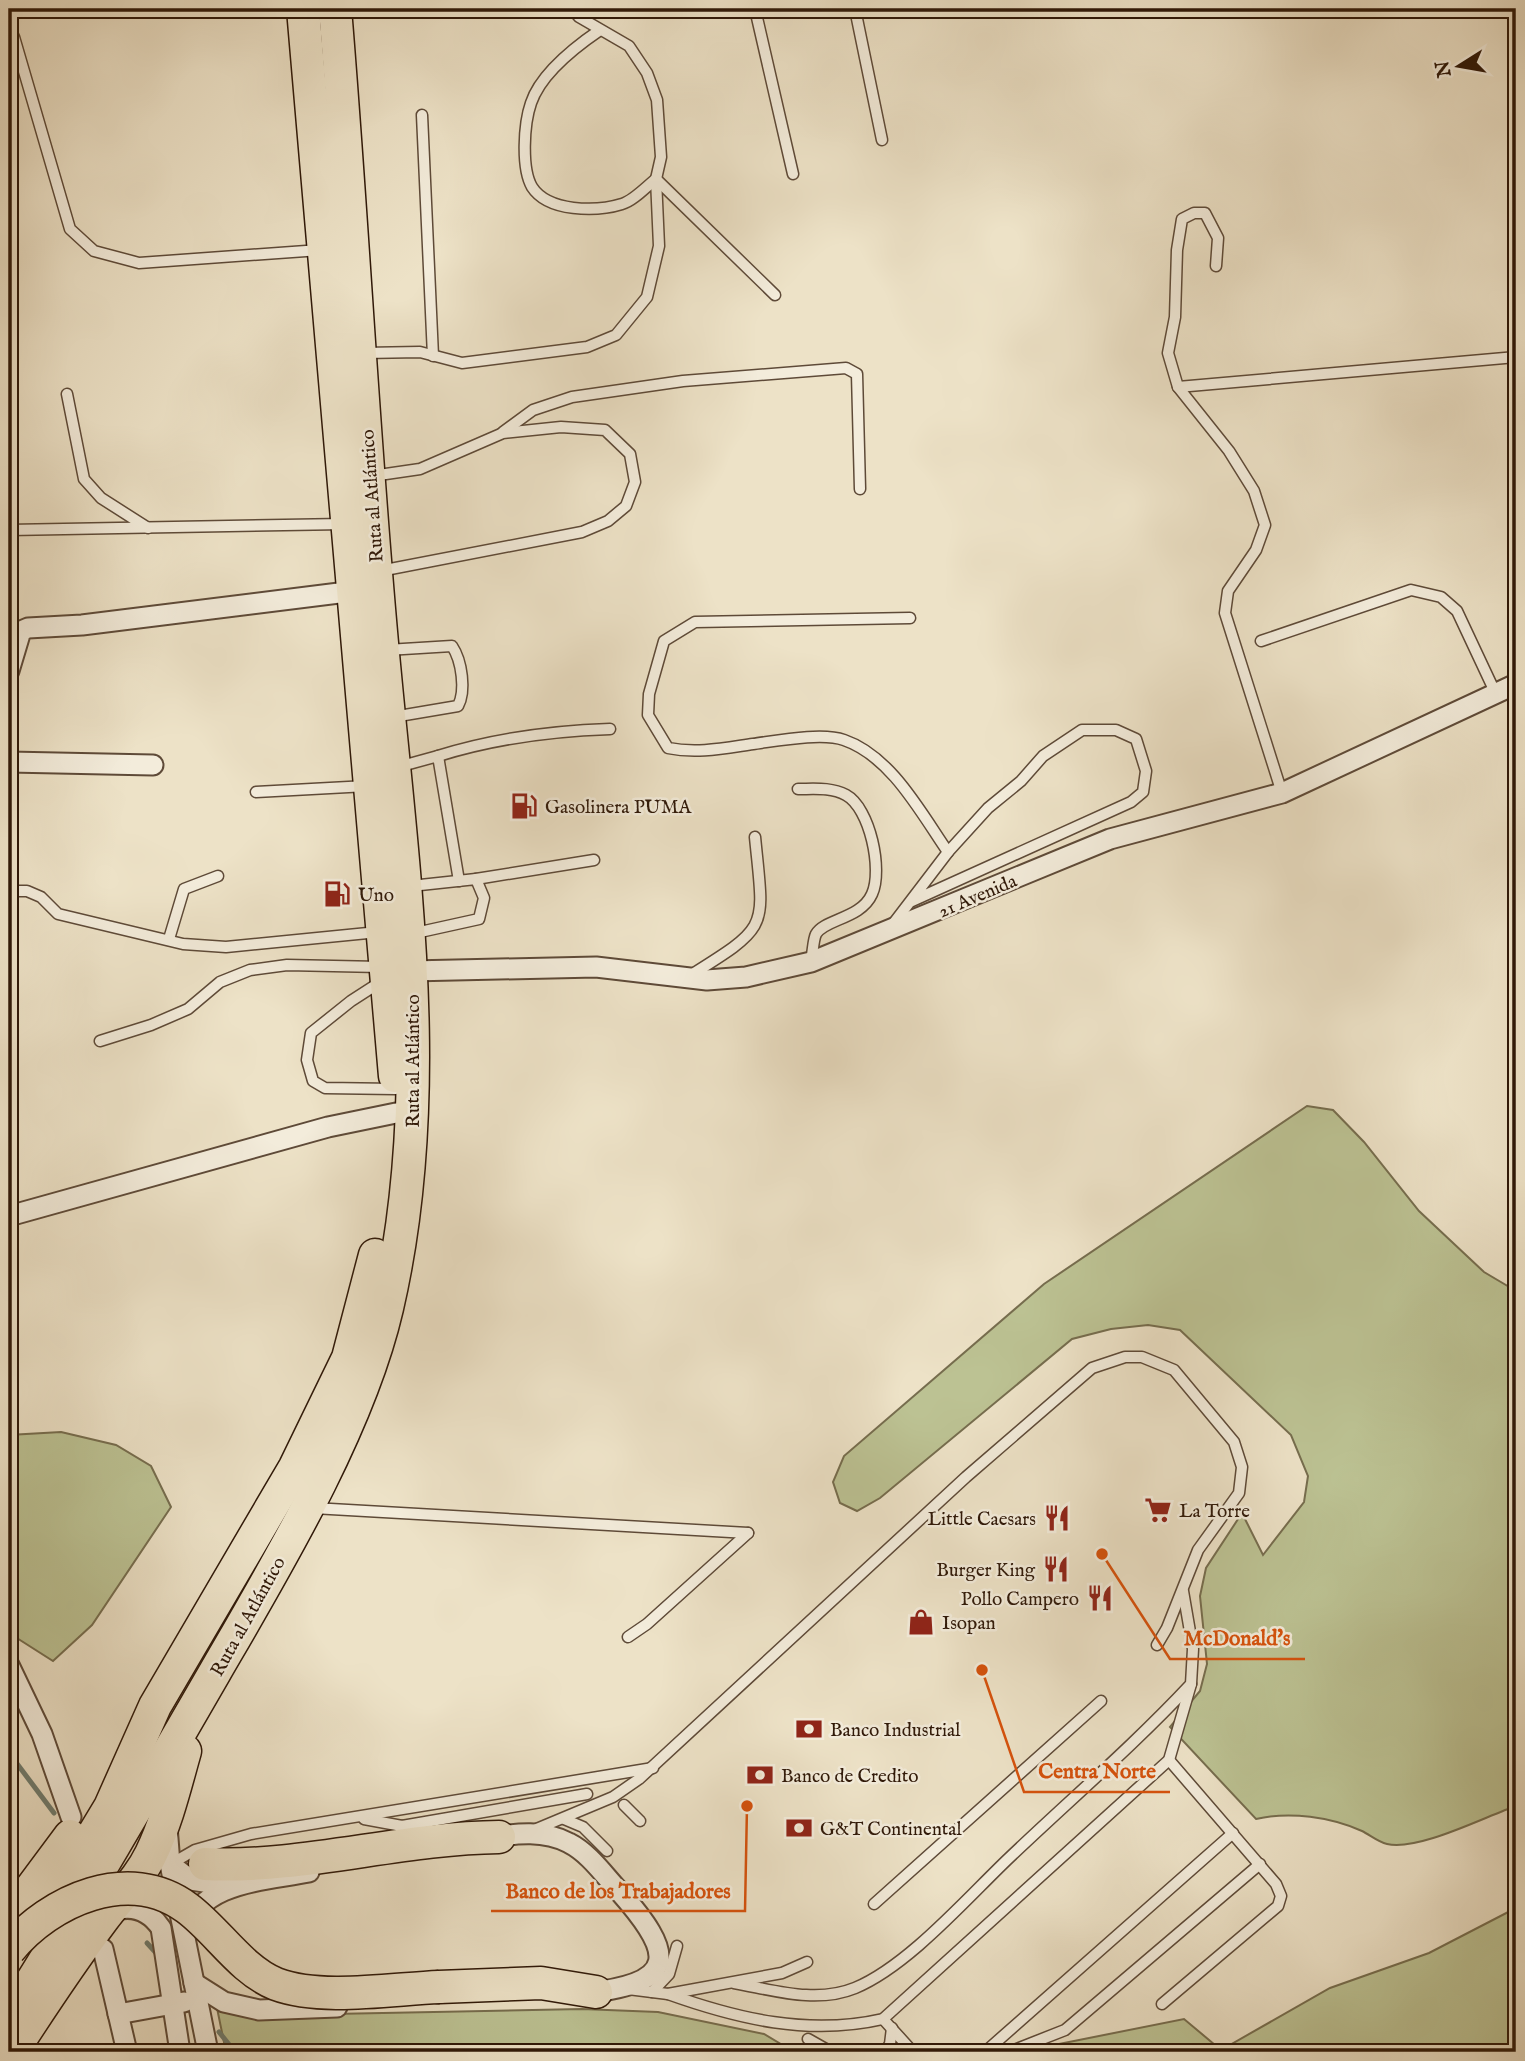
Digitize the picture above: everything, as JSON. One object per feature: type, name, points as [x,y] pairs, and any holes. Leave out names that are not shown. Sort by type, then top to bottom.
[{"type":"highway","points":[[304,16],[336,18]]},
{"type":"highway","name":"Ruta al Atlántico","points":[[304,16],[349,524],[382,650],[389,718],[382,777],[403,887],[396,933]]},
{"type":"highway","name":"Ruta al Atlántico","points":[[9,1978],[56,1893],[110,1807],[155,1706],[266,1519],[348,1358],[366,1300],[383,1221],[396,1101],[396,933],[366,582],[369,476],[336,18]]},
{"type":"highway","name":"Ruta al Atlántico","points":[[9,2018],[135,1814],[266,1584],[355,1404],[386,1311],[402,1221],[414,1114],[396,972]]},
{"type":"highway","points":[[146,1773],[164,1726],[308,1463],[348,1358]]},
{"type":"highway","points":[[12,2052],[144,1883],[206,1687]]},
{"type":"highway","points":[[9,1918],[79,1824],[155,1706]]},
{"type":"highway","points":[[205,1864],[231,1865],[440,1838],[511,1835]]},
{"type":"highway","points":[[9,1950],[64,1904],[110,1889],[139,1890],[164,1895],[187,1908],[253,1969],[285,1987],[317,1992],[541,1983],[610,1990]]},
{"type":"street","points":[[9,671],[21,631],[28,628],[110,622],[366,582]]},
{"type":"street","name":"21 Avenida","points":[[396,972],[596,967],[707,980],[746,977],[811,962],[1110,839],[1282,793],[1516,684]]},
{"type":"street","points":[[9,762],[153,765]]},
{"type":"street","points":[[9,1216],[328,1127],[396,1101]]},
{"type":"street","points":[[9,1665],[42,1734],[71,1817]]},
{"type":"street","points":[[167,1814],[144,1883],[127,1907],[147,1913],[161,1928],[180,2052]]},
{"type":"street","points":[[118,2014],[173,2004],[197,1992],[259,2010],[520,1999],[610,1990],[641,1983],[654,1971],[659,1957],[657,1941],[647,1923],[585,1854],[568,1842],[511,1835],[238,1886],[209,1897],[188,1921],[185,1933],[197,1992],[208,2052]]},
{"type":"street","points":[[144,1883],[191,1880],[214,1886],[238,1886]]},
{"type":"street","points":[[144,1883],[185,1933]]},
{"type":"street","points":[[103,1949],[127,2052]]},
{"type":"lane","points":[[360,353],[407,351],[462,363],[587,347],[615,335],[647,297],[659,246],[656,179],[661,157],[657,100],[647,73],[629,46],[600,30],[572,9]]},
{"type":"lane","points":[[755,9],[793,174]]},
{"type":"lane","points":[[855,9],[881,140]]},
{"type":"lane","points":[[600,30],[577,46],[545,80],[531,102],[524,146],[531,186],[543,198],[582,210],[624,204],[656,179]]},
{"type":"lane","points":[[14,37],[70,229],[94,251],[139,263],[324,250]]},
{"type":"lane","points":[[422,115],[433,356]]},
{"type":"lane","points":[[656,179],[775,295]]},
{"type":"lane","points":[[1216,267],[1218,238],[1205,214],[1194,213],[1182,219],[1177,250],[1175,317],[1168,353],[1178,387],[1229,451],[1254,491],[1265,525],[1256,550],[1228,591],[1225,613],[1282,793]]},
{"type":"lane","points":[[1178,387],[1516,357]]},
{"type":"lane","points":[[369,476],[420,469],[503,433],[533,410],[572,397],[683,381],[846,368],[857,374],[860,489]]},
{"type":"lane","points":[[67,394],[84,479],[101,498],[149,528]]},
{"type":"lane","points":[[366,582],[582,532],[608,521],[625,506],[635,482],[630,454],[605,430],[561,427],[503,433]]},
{"type":"lane","points":[[9,530],[349,524]]},
{"type":"lane","points":[[1262,641],[1411,590],[1441,597],[1457,611],[1495,692]]},
{"type":"lane","points":[[910,618],[695,622],[664,641],[649,694],[648,715],[668,748],[689,753],[792,739],[842,739],[873,755],[910,798],[948,852]]},
{"type":"lane","points":[[382,650],[452,646],[456,653],[464,695],[458,706],[449,710],[389,718]]},
{"type":"lane","points":[[256,792],[382,777],[475,745],[542,732],[610,729]]},
{"type":"lane","points":[[886,932],[948,852],[988,808],[1021,781],[1043,756],[1082,730],[1116,730],[1136,739],[1146,771],[1143,792],[1131,802],[910,902]]},
{"type":"lane","points":[[438,756],[459,881]]},
{"type":"lane","points":[[798,789],[822,788],[846,795],[862,811],[877,868],[872,894],[861,908],[844,919],[825,926],[816,934],[811,962]]},
{"type":"lane","points":[[687,978],[741,943],[755,928],[762,910],[755,837]]},
{"type":"lane","points":[[403,887],[476,879],[594,860]]},
{"type":"lane","points":[[169,939],[184,889],[218,876]]},
{"type":"lane","points":[[9,891],[27,891],[41,897],[58,914],[80,921],[183,944],[226,947],[396,933],[479,919],[484,898],[476,879]]},
{"type":"lane","points":[[100,1041],[151,1026],[188,1009],[220,982],[250,970],[286,965],[396,972]]},
{"type":"lane","points":[[396,972],[351,1000],[311,1033],[307,1060],[313,1081],[325,1088],[396,1101]]},
{"type":"lane","points":[[511,1835],[564,1819],[613,1797],[654,1768],[966,1477],[1092,1368],[1108,1360],[1142,1357],[1174,1370],[1234,1442],[1239,1454],[1242,1480],[1239,1493],[1198,1550],[1157,1645]]},
{"type":"lane","points":[[305,1508],[748,1533],[648,1623],[628,1637]]},
{"type":"lane","points":[[610,1990],[668,1994],[706,2008],[794,2026],[838,2027],[883,2019],[1169,1760],[1191,1684],[1193,1649],[1182,1591]]},
{"type":"lane","points":[[734,1983],[807,1996],[832,1995],[855,1988],[879,1975],[933,1931],[1191,1684]]},
{"type":"lane","points":[[874,1904],[1101,1700]]},
{"type":"lane","points":[[1162,2004],[1278,1906],[1281,1896],[1276,1884],[1260,1864],[1169,1760]]},
{"type":"lane","points":[[144,1883],[195,1850],[231,1839],[450,1799],[654,1768]]},
{"type":"lane","points":[[356,1817],[402,1826],[587,1794]]},
{"type":"lane","points":[[624,1805],[640,1821]]},
{"type":"lane","points":[[564,1819],[583,1826],[607,1851]]},
{"type":"lane","points":[[365,1849],[402,1826]]},
{"type":"lane","points":[[985,2052],[1233,1833]]},
{"type":"lane","points":[[1009,2052],[1065,2030],[1260,1864]]},
{"type":"lane","points":[[652,1992],[669,1974],[677,1946]]},
{"type":"lane","points":[[668,1994],[782,1973],[807,1962]]},
{"type":"lane","points":[[883,2019],[913,2052]]},
{"type":"lane","points":[[885,2052],[890,2044],[891,2028]]},
{"type":"lane","points":[[808,2039],[831,2052]]},
{"type":"green space","points":[[1307,1106],[1333,1110],[1364,1142],[1419,1211],[1484,1272],[1516,1291],[1516,1806],[1452,1832],[1416,1843],[1387,1844],[1350,1826],[1324,1819],[1283,1816],[1256,1819],[1170,1727],[1200,1691],[1207,1664],[1200,1596],[1206,1568],[1242,1513],[1263,1555],[1304,1502],[1308,1476],[1291,1435],[1180,1330],[1148,1325],[1111,1329],[1072,1339],[880,1498],[857,1511],[840,1503],[833,1482],[844,1456],[1044,1284]]},
{"type":"green space","points":[[61,1432],[116,1445],[151,1466],[171,1507],[92,1625],[53,1661],[9,1633],[9,1435]]},
{"type":"green space","points":[[1516,1908],[1516,2052],[1019,2052],[1184,2019],[1221,2050],[1330,1988],[1429,1953]]},
{"type":"green space","points":[[217,2008],[332,2014],[582,2009],[658,2012],[764,2034],[794,2052],[226,2052]]},
{"type":"waterway","points":[[9,1753],[54,1813]]},
{"type":"waterway","points":[[147,1943],[157,1954]]},
{"type":"waterway","points":[[219,2032],[235,2052]]},
{"type":"place","name":"Gasolinera PUMA","points":[[524,806]]},
{"type":"place","name":"Uno","points":[[337,894]]},
{"type":"place","name":"La Torre","points":[[1158,1510]]},
{"type":"place","name":"Little Caesars","points":[[1057,1518]]},
{"type":"place","name":"McDonald's","points":[[1102,1554]]},
{"type":"place","name":"Burger King","points":[[1056,1569]]},
{"type":"place","name":"Pollo Campero","points":[[1100,1598]]},
{"type":"place","name":"Isopan","points":[[921,1622]]},
{"type":"place","name":"Centra Norte","points":[[982,1670]]},
{"type":"place","name":"Banco Industrial","points":[[809,1729]]},
{"type":"place","name":"Banco de Credito","points":[[760,1775]]},
{"type":"place","name":"Banco de los Trabajadores","points":[[747,1806]]},
{"type":"place","name":"G&T Continental","points":[[799,1828]]}]
